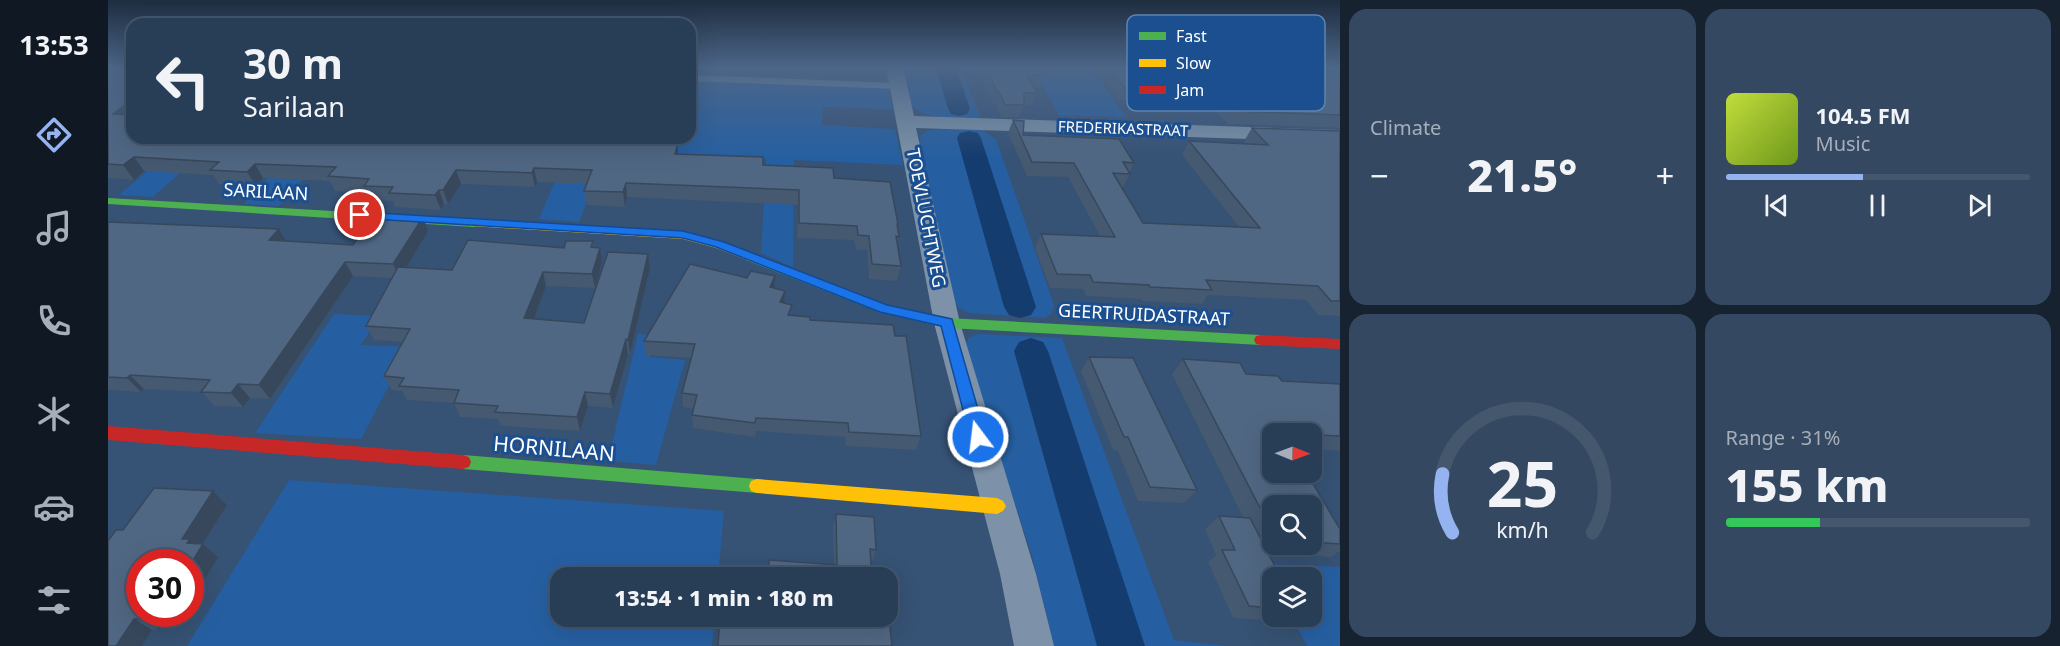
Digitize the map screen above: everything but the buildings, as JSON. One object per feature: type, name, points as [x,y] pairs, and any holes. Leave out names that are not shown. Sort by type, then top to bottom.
[{"type":"street","name":"TOEVLUCHTWEG","points":[[901,97],[947,323],[1018,574],[1034,646]]},
{"type":"street","name":"FREDERIKASTRAAT","points":[[906,122],[1340,136]]},
{"type":"street","name":"SARILAAN","points":[[108,201],[683,235],[720,245],[885,309],[947,323]]},
{"type":"street","name":"GEERTRUIDASTRAAT","points":[[947,323],[1340,344]]},
{"type":"street","name":"HORNILAAN","points":[[108,433],[997,506]]},
{"type":"shaded area","points":[[696,97],[891,97],[893,109],[823,107],[822,125],[895,129],[903,165],[794,160],[793,267],[761,253],[766,159],[606,151],[579,222],[539,219],[568,150],[465,144],[696,144]]},
{"type":"shaded area","points":[[908,97],[973,97],[981,119],[932,116],[915,109]]},
{"type":"shaded area","points":[[1049,97],[1112,97],[1126,117],[1059,115]]},
{"type":"shaded area","points":[[943,128],[982,130],[996,139],[1054,305],[1052,313],[1045,318],[969,313],[959,308],[954,301],[919,146],[921,135],[927,131]]},
{"type":"shaded area","points":[[180,144],[212,144],[153,197],[119,195]]},
{"type":"shaded area","points":[[301,144],[336,144],[279,206],[243,204]]},
{"type":"shaded area","points":[[334,314],[379,316],[361,345],[409,347],[361,439],[255,433]]},
{"type":"shaded area","points":[[638,334],[655,335],[650,357],[685,360],[656,465],[608,461]]},
{"type":"shaded area","points":[[978,334],[1062,338],[1174,640],[1227,646],[1054,646],[1032,556],[964,346],[969,338]]},
{"type":"shaded area","points":[[289,480],[724,511],[719,567],[550,567],[550,627],[714,627],[712,646],[187,646],[199,627],[204,627],[204,618]]},
{"type":"shaded area","points":[[1265,564],[1340,567],[1340,646],[1307,646],[1297,627],[1322,627],[1322,567],[1267,567]]},
{"type":"waterway","points":[[955,97],[959,109]]},
{"type":"waterway","points":[[969,138],[1020,307]]},
{"type":"waterway","points":[[1031,351],[1121,646]]},
{"type":"traffic: fast","points":[[108,201],[474,223]]},
{"type":"traffic: fast","points":[[750,257],[884,309],[947,323],[1261,340]]},
{"type":"traffic: fast","points":[[463,462],[757,486]]},
{"type":"traffic: slow","points":[[474,223],[683,235],[720,245],[750,257]]},
{"type":"traffic: slow","points":[[757,486],[997,506]]},
{"type":"traffic: jam","points":[[1261,340],[1340,344]]},
{"type":"traffic: jam","points":[[108,433],[463,462]]},
{"type":"route","points":[[360,215],[683,235],[720,245],[885,309],[947,323],[978,437]]}]
